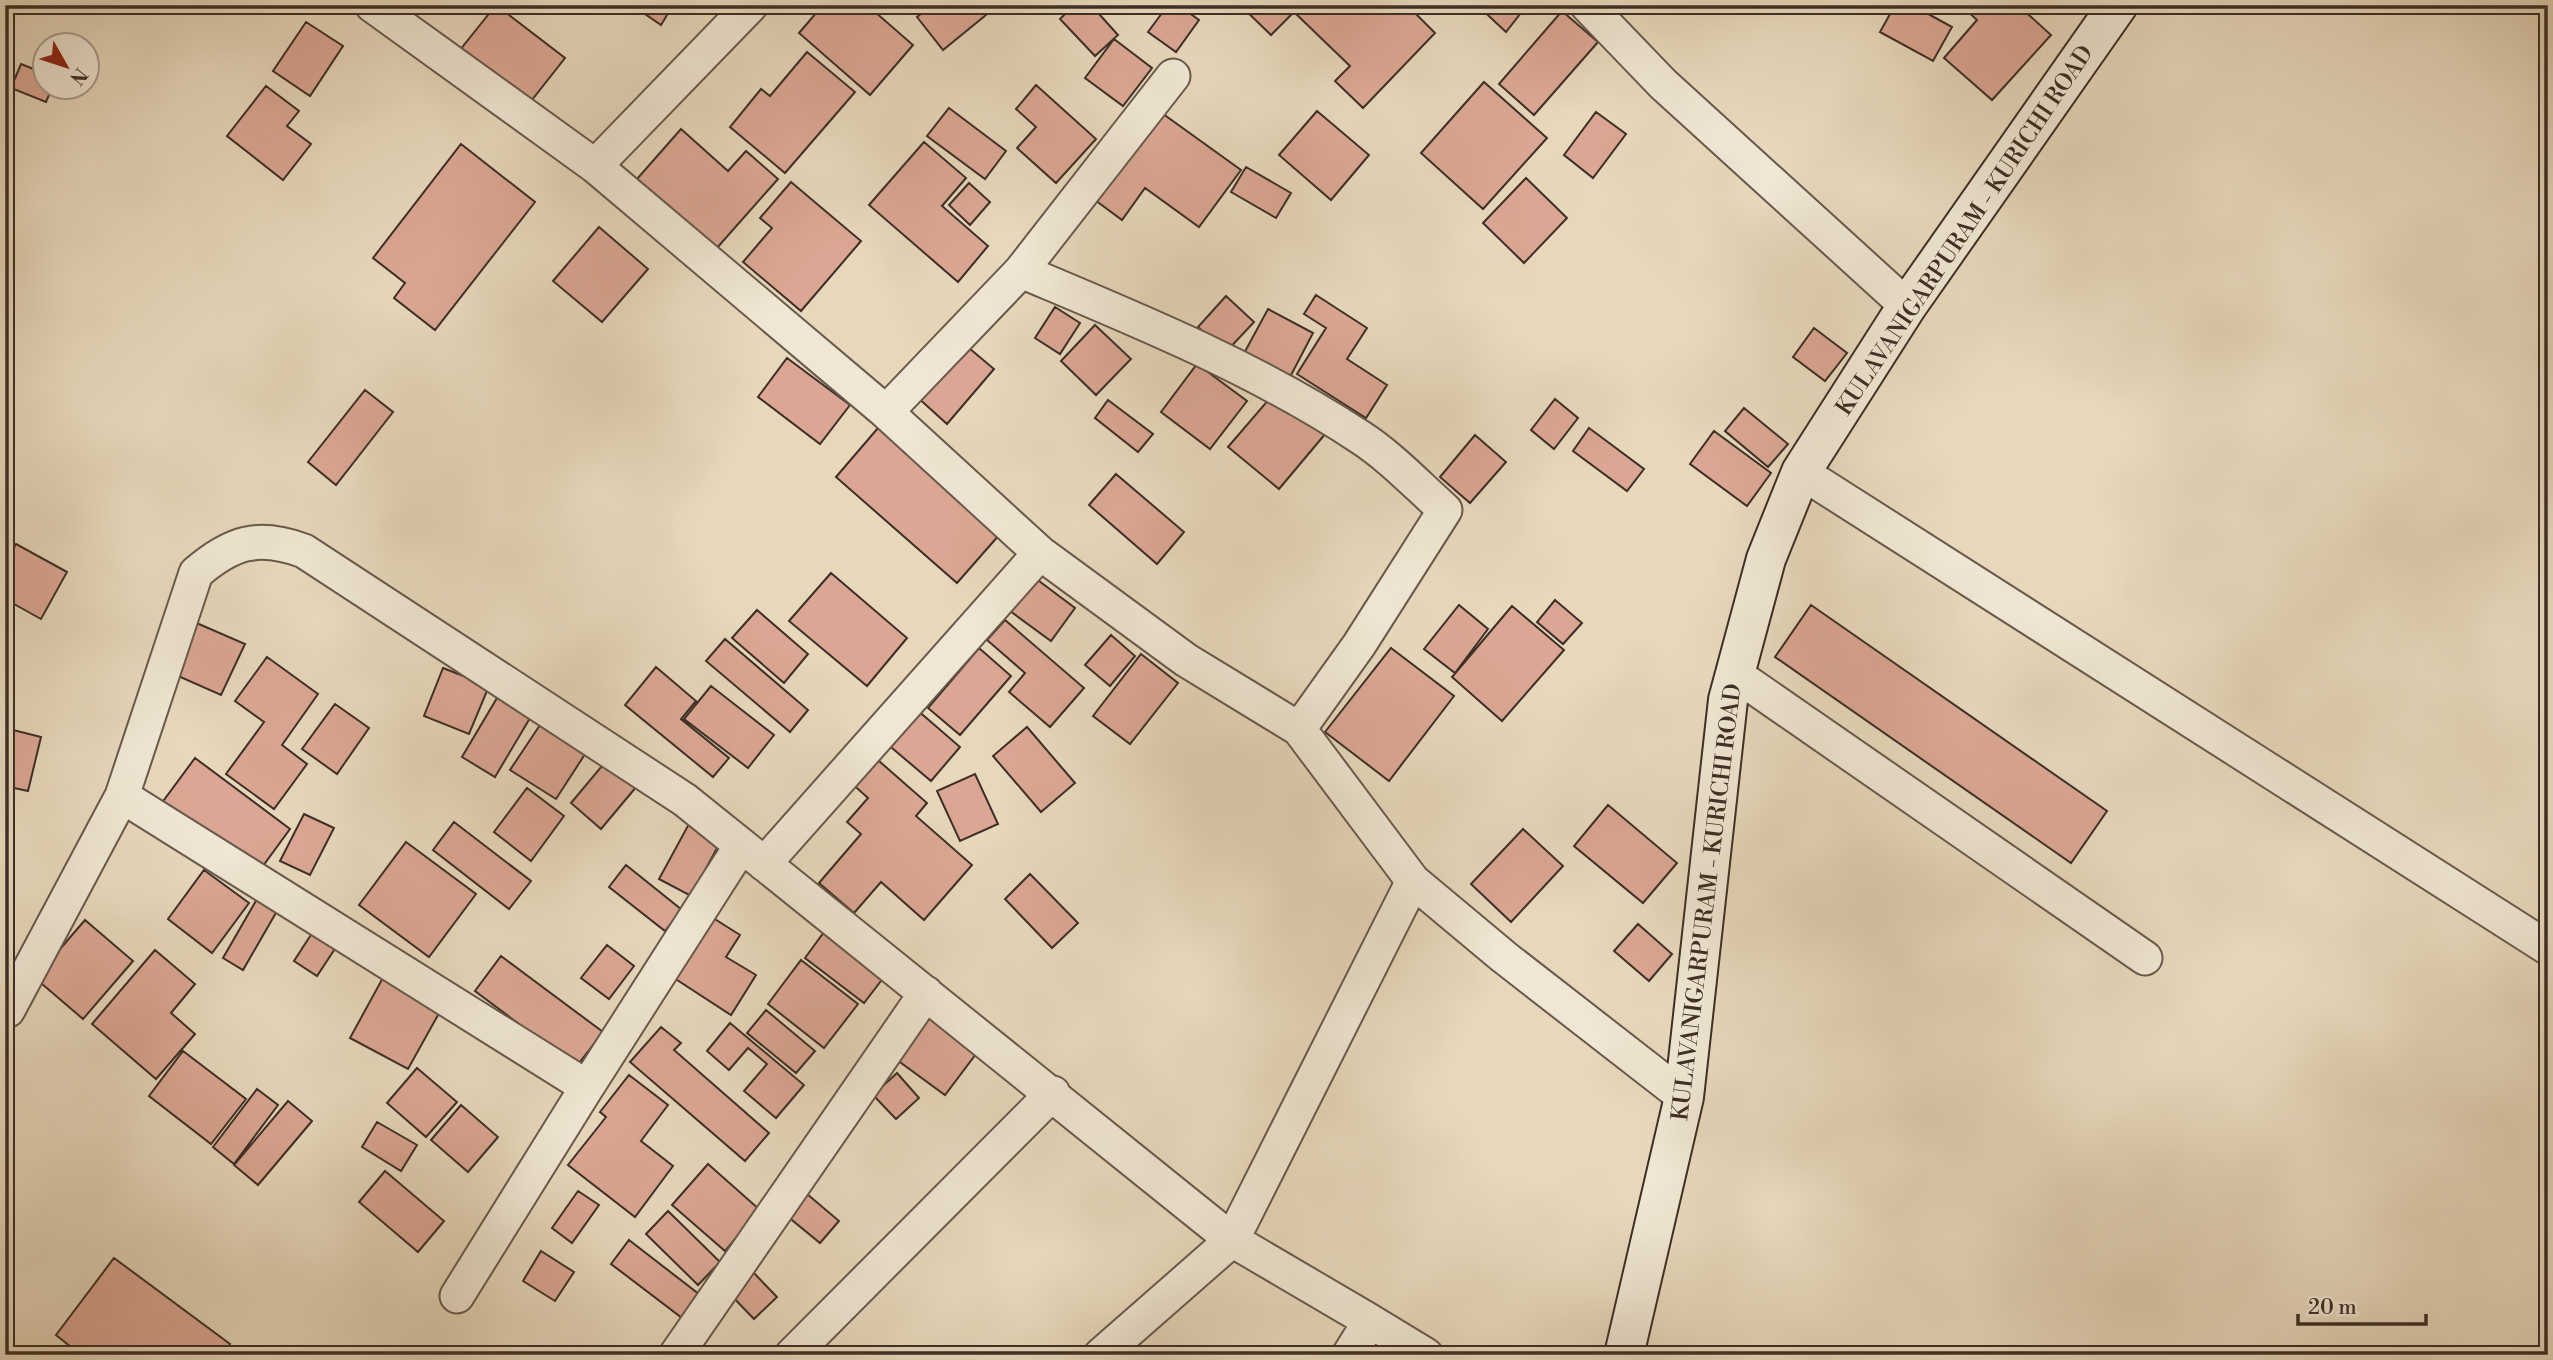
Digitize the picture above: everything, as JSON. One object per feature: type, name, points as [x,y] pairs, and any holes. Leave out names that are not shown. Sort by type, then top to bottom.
[{"type":"main road","name":"KULAVANIGARPURAM - KURICHI ROAD","points":[[1624,1355],[1684,1097],[1728,700],[1766,559],[1801,472],[1907,306],[2118,5]]},
{"type":"street","points":[[372,5],[595,166],[886,412],[1040,553],[1186,660],[1299,729],[1413,881],[1504,957],[1684,1097]]},
{"type":"street","points":[[595,166],[751,5]]},
{"type":"street","points":[[1587,5],[1663,84],[1907,306]]},
{"type":"street","points":[[886,412],[1021,271],[1172,76]]},
{"type":"street","points":[[1021,271],[1143,322],[1267,380],[1363,439],[1445,510],[1366,635],[1299,729]]},
{"type":"street","points":[[1801,472],[2548,948]]},
{"type":"street","points":[[5,1010],[15,998],[122,796],[196,573],[218,554],[248,544],[276,541],[304,551],[685,800],[1053,1093],[1231,1240],[1426,1355]]},
{"type":"street","points":[[457,1296],[587,1087],[753,855],[1040,553]]},
{"type":"street","points":[[1735,674],[2145,958]]},
{"type":"street","points":[[122,796],[587,1087]]},
{"type":"street","points":[[1101,1355],[1231,1240],[1413,881]]},
{"type":"street","points":[[676,1355],[926,993]]},
{"type":"street","points":[[792,1355],[1053,1093]]},
{"type":"street","points":[[1349,1355],[1370,1321]]},
{"type":"building","points":[[496,5],[565,58],[524,110],[456,55]]},
{"type":"building","points":[[632,5],[673,5],[661,25]]},
{"type":"building","points":[[823,5],[867,5],[913,45],[870,95],[799,33]]},
{"type":"building","points":[[932,5],[988,5],[992,10],[943,50],[917,17]]},
{"type":"building","points":[[1074,5],[1091,5],[1118,35],[1095,56],[1060,19]]},
{"type":"building","points":[[1168,5],[1178,5],[1199,20],[1176,52],[1148,32]]},
{"type":"building","points":[[1240,5],[1407,5],[1435,33],[1363,108],[1335,81],[1350,66],[1294,12],[1271,35]]},
{"type":"building","points":[[1477,5],[1527,5],[1506,32]]},
{"type":"building","points":[[1895,5],[1912,5],[1952,27],[1933,61],[1880,32]]},
{"type":"building","points":[[1961,5],[2018,5],[2051,35],[1992,100],[1944,58],[1977,20]]},
{"type":"building","points":[[1562,11],[1598,42],[1534,115],[1499,84]]},
{"type":"building","points":[[306,22],[343,46],[310,96],[273,71]]},
{"type":"building","points":[[1114,39],[1152,68],[1123,106],[1085,78]]},
{"type":"building","points":[[807,52],[855,92],[785,173],[730,127],[761,89],[770,96]]},
{"type":"building","points":[[21,64],[32,68],[32,96],[11,88]]},
{"type":"building","points":[[1484,82],[1547,138],[1483,209],[1421,153]]},
{"type":"building","points":[[1036,85],[1096,139],[1056,183],[1017,148],[1036,127],[1016,109]]},
{"type":"building","points":[[266,86],[299,111],[287,126],[311,144],[283,180],[227,136]]},
{"type":"building","points":[[949,108],[1006,151],[985,179],[927,136]]},
{"type":"building","points":[[1159,111],[1241,170],[1199,227],[1145,188],[1122,220],[1095,200]]},
{"type":"building","points":[[1317,111],[1369,155],[1331,200],[1279,155]]},
{"type":"building","points":[[1596,112],[1626,134],[1593,178],[1564,155]]},
{"type":"building","points":[[681,129],[728,171],[746,151],[778,179],[716,249],[637,179]]},
{"type":"building","points":[[924,142],[966,178],[942,206],[988,246],[958,282],[869,205]]},
{"type":"building","points":[[461,144],[535,202],[435,330],[394,298],[405,283],[373,258]]},
{"type":"building","points":[[1246,167],[1291,193],[1276,218],[1231,192]]},
{"type":"building","points":[[1526,178],[1567,218],[1524,263],[1483,223]]},
{"type":"building","points":[[791,182],[861,241],[801,311],[743,262],[772,228],[760,218]]},
{"type":"building","points":[[969,183],[990,202],[970,225],[949,205]]},
{"type":"building","points":[[599,227],[648,269],[602,322],[553,281]]},
{"type":"building","points":[[1316,295],[1367,328],[1347,359],[1387,385],[1366,418],[1297,374],[1326,328],[1304,314]]},
{"type":"building","points":[[1226,296],[1254,322],[1225,353],[1198,327]]},
{"type":"building","points":[[1055,307],[1080,323],[1060,354],[1035,338]]},
{"type":"building","points":[[1268,309],[1313,333],[1288,381],[1242,357]]},
{"type":"building","points":[[1095,325],[1131,359],[1096,395],[1061,361]]},
{"type":"building","points":[[1814,328],[1847,353],[1825,381],[1793,357]]},
{"type":"building","points":[[963,343],[994,369],[947,424],[916,396]]},
{"type":"building","points":[[787,358],[850,405],[820,444],[758,397]]},
{"type":"building","points":[[1197,364],[1247,401],[1210,449],[1161,412]]},
{"type":"building","points":[[365,390],[393,412],[336,485],[308,462]]},
{"type":"building","points":[[1276,391],[1326,433],[1279,489],[1228,447]]},
{"type":"building","points":[[1555,399],[1578,418],[1554,449],[1531,430]]},
{"type":"building","points":[[1108,400],[1153,434],[1138,452],[1095,418]]},
{"type":"building","points":[[1744,408],[1788,444],[1768,467],[1725,431]]},
{"type":"building","points":[[878,428],[1000,534],[957,583],[836,477]]},
{"type":"building","points":[[1589,428],[1644,469],[1627,491],[1573,451]]},
{"type":"building","points":[[1714,431],[1771,473],[1747,506],[1690,464]]},
{"type":"building","points":[[1475,435],[1506,462],[1470,503],[1440,477]]},
{"type":"building","points":[[1116,474],[1184,532],[1157,564],[1089,505]]},
{"type":"building","points":[[16,544],[67,572],[41,619],[5,599],[5,564]]},
{"type":"building","points":[[831,573],[907,638],[867,686],[789,621]]},
{"type":"building","points":[[1035,578],[1075,608],[1051,641],[1010,611]]},
{"type":"building","points":[[1555,600],[1582,623],[1563,644],[1537,622]]},
{"type":"building","points":[[1459,605],[1488,629],[1455,673],[1424,649]]},
{"type":"building","points":[[1811,605],[2107,811],[2071,863],[1775,657]]},
{"type":"building","points":[[1512,606],[1564,650],[1502,721],[1452,677]]},
{"type":"building","points":[[757,610],[808,654],[784,683],[732,638]]},
{"type":"building","points":[[1005,620],[1084,688],[1050,727],[1009,692],[1025,673],[987,640]]},
{"type":"building","points":[[192,621],[245,644],[221,695],[169,672]]},
{"type":"building","points":[[1111,635],[1135,656],[1110,686],[1085,665]]},
{"type":"building","points":[[725,639],[808,710],[790,732],[706,661]]},
{"type":"building","points":[[979,648],[1011,676],[960,735],[928,708]]},
{"type":"building","points":[[1391,648],[1454,696],[1389,781],[1325,732]]},
{"type":"building","points":[[1141,654],[1178,683],[1130,744],[1093,716]]},
{"type":"building","points":[[267,657],[318,694],[282,745],[307,764],[274,809],[226,774],[264,722],[235,701]]},
{"type":"building","points":[[656,667],[696,701],[681,719],[729,758],[713,777],[625,705]]},
{"type":"building","points":[[443,668],[489,686],[469,734],[424,716]]},
{"type":"building","points":[[711,686],[774,735],[748,768],[684,719]]},
{"type":"building","points":[[500,693],[533,713],[495,777],[462,757]]},
{"type":"building","points":[[335,704],[369,728],[337,774],[302,749]]},
{"type":"building","points":[[916,709],[960,747],[931,781],[886,743]]},
{"type":"building","points":[[544,719],[589,748],[556,799],[510,770]]},
{"type":"building","points":[[1027,727],[1075,783],[1041,812],[993,756]]},
{"type":"building","points":[[5,728],[41,737],[28,791],[5,786]]},
{"type":"building","points":[[871,754],[927,803],[916,816],[972,865],[924,920],[881,882],[854,913],[819,883],[861,834],[847,822],[868,798],[848,780]]},
{"type":"building","points":[[195,758],[290,829],[257,874],[161,804]]},
{"type":"building","points":[[607,760],[637,786],[601,829],[571,803]]},
{"type":"building","points":[[975,774],[998,824],[960,841],[937,791]]},
{"type":"building","points":[[527,788],[564,816],[531,861],[494,832]]},
{"type":"building","points":[[1608,805],[1677,863],[1643,903],[1574,846]]},
{"type":"building","points":[[304,814],[334,828],[310,875],[280,861]]},
{"type":"building","points":[[454,822],[531,881],[509,909],[433,850]]},
{"type":"building","points":[[690,822],[722,839],[691,896],[659,879]]},
{"type":"building","points":[[1523,829],[1563,866],[1511,922],[1471,884]]},
{"type":"building","points":[[406,842],[476,894],[429,957],[359,905]]},
{"type":"building","points":[[626,865],[682,910],[665,931],[609,887]]},
{"type":"building","points":[[204,870],[249,903],[212,953],[168,919]]},
{"type":"building","points":[[1030,874],[1078,923],[1052,948],[1005,899]]},
{"type":"building","points":[[257,899],[277,911],[243,970],[223,958]]},
{"type":"building","points":[[710,916],[740,935],[726,957],[756,975],[731,1015],[671,976]]},
{"type":"building","points":[[85,920],[133,961],[83,1019],[35,978]]},
{"type":"building","points":[[1638,924],[1672,954],[1649,981],[1614,951]]},
{"type":"building","points":[[316,927],[340,941],[317,976],[294,961]]},
{"type":"building","points":[[827,928],[887,973],[864,1003],[805,958]]},
{"type":"building","points":[[607,945],[634,966],[609,999],[581,978]]},
{"type":"building","points":[[155,950],[195,984],[171,1013],[195,1034],[156,1079],[92,1024]]},
{"type":"building","points":[[501,956],[603,1032],[576,1067],[475,991]]},
{"type":"building","points":[[801,960],[858,1004],[824,1048],[768,1004]]},
{"type":"building","points":[[385,974],[443,1006],[408,1069],[350,1038]]},
{"type":"building","points":[[931,1007],[982,1046],[945,1095],[893,1057]]},
{"type":"building","points":[[766,1010],[815,1051],[796,1073],[747,1033]]},
{"type":"building","points":[[730,1023],[804,1085],[776,1118],[744,1091],[767,1064],[748,1048],[729,1070],[707,1051]]},
{"type":"building","points":[[661,1027],[681,1043],[674,1050],[769,1133],[745,1161],[630,1062]]},
{"type":"building","points":[[183,1051],[246,1099],[211,1144],[149,1096]]},
{"type":"building","points":[[417,1068],[457,1102],[426,1137],[387,1103]]},
{"type":"building","points":[[897,1073],[919,1098],[896,1119],[873,1095]]},
{"type":"building","points":[[629,1075],[668,1105],[641,1141],[673,1166],[635,1217],[568,1165],[606,1117],[600,1112]]},
{"type":"building","points":[[257,1089],[278,1105],[234,1164],[213,1147]]},
{"type":"building","points":[[288,1101],[312,1121],[258,1185],[234,1165]]},
{"type":"building","points":[[461,1105],[498,1137],[468,1172],[431,1140]]},
{"type":"building","points":[[377,1122],[417,1145],[401,1171],[362,1147]]},
{"type":"building","points":[[708,1164],[760,1210],[725,1251],[672,1205]]},
{"type":"building","points":[[385,1171],[444,1221],[418,1252],[359,1202]]},
{"type":"building","points":[[800,1188],[839,1221],[820,1243],[781,1211]]},
{"type":"building","points":[[578,1191],[599,1205],[572,1243],[552,1228]]},
{"type":"building","points":[[668,1211],[720,1262],[698,1285],[646,1234]]},
{"type":"building","points":[[629,1240],[704,1298],[686,1321],[611,1264]]},
{"type":"building","points":[[541,1251],[574,1272],[555,1301],[523,1281]]},
{"type":"building","points":[[114,1258],[230,1344],[223,1355],[81,1355],[56,1335]]},
{"type":"building","points":[[750,1269],[777,1297],[754,1319],[727,1291]]}]
